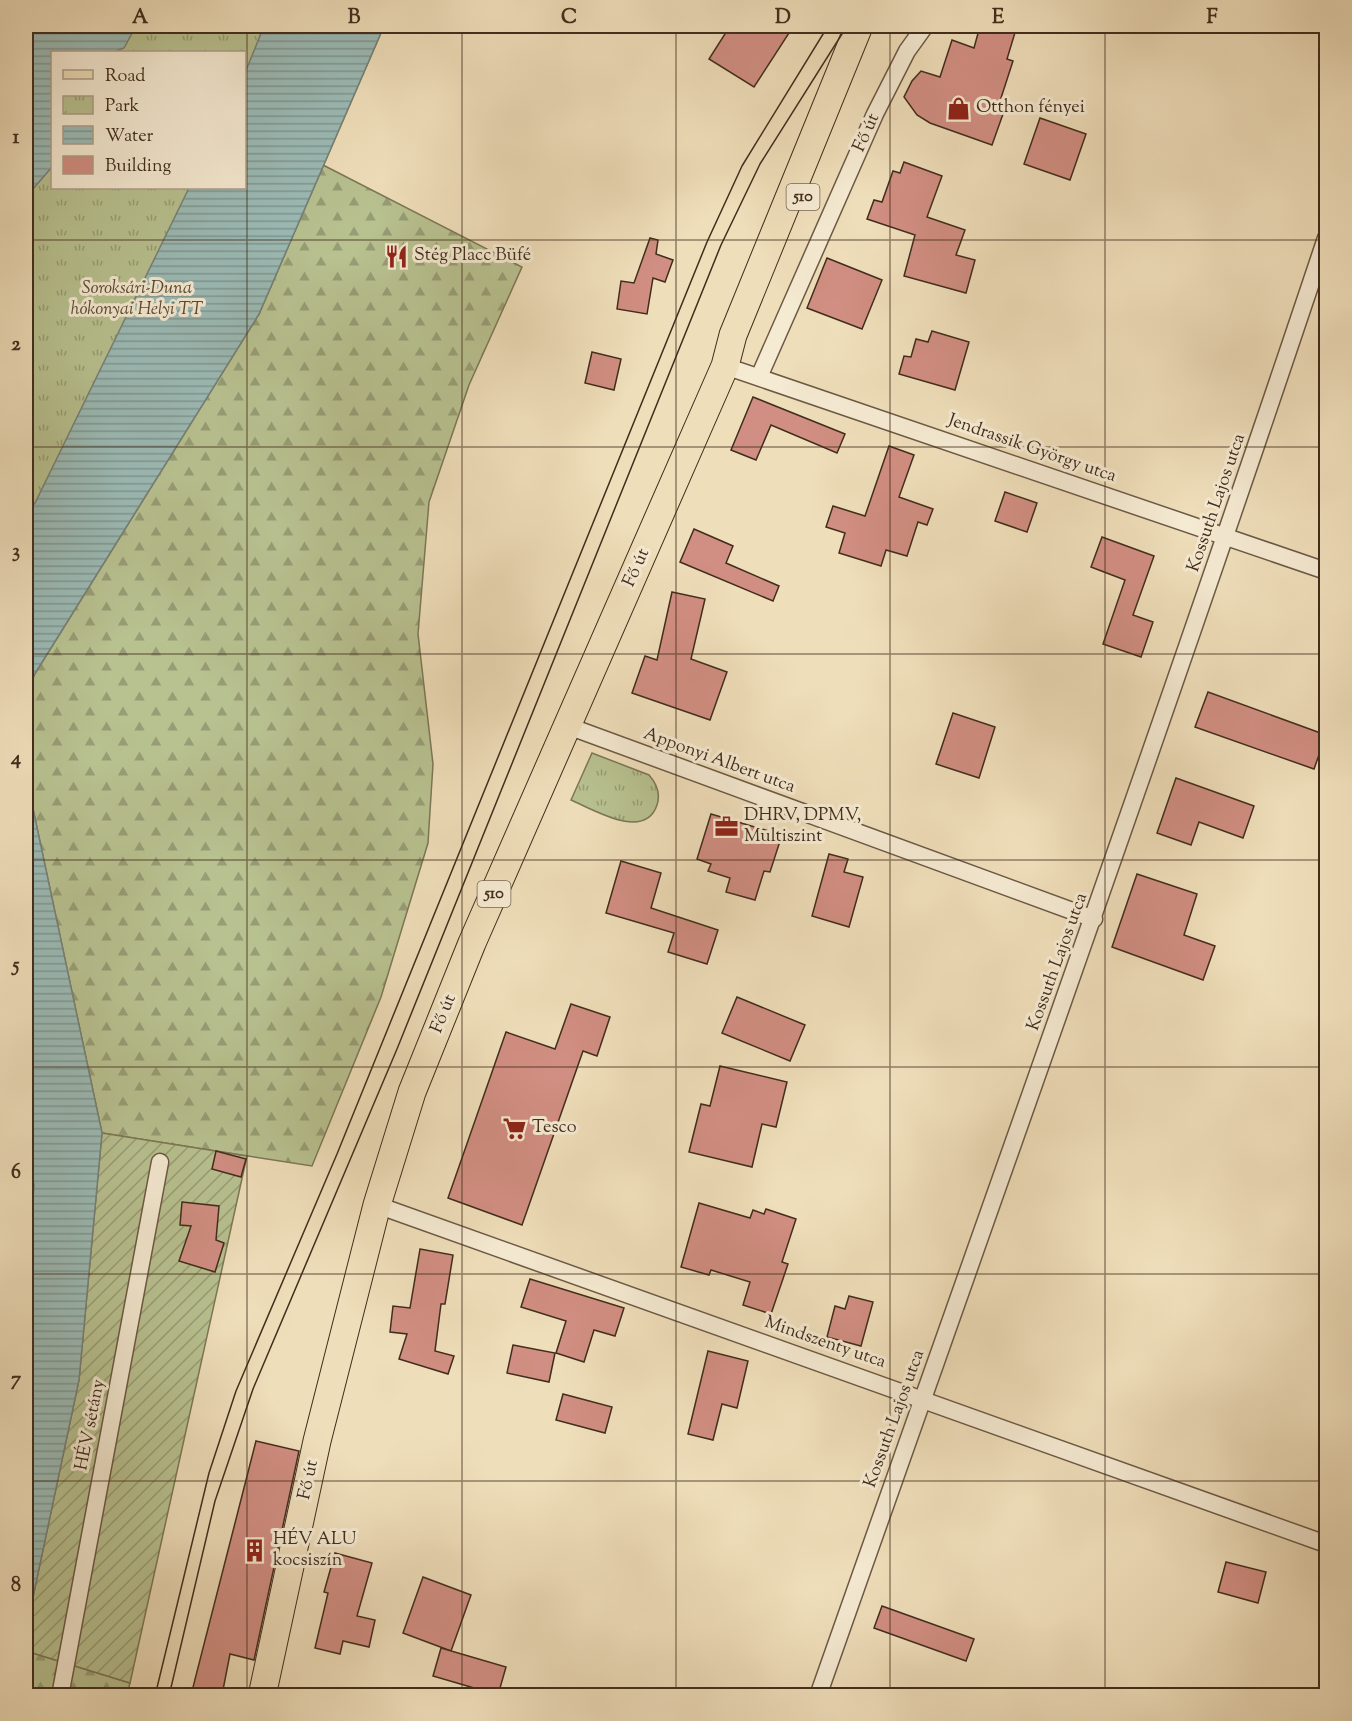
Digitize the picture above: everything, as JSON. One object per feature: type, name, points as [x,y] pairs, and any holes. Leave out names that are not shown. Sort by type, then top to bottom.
[{"type":"main road","name":"Fő út","points":[[262,1695],[317,1441],[377,1205],[412,1092],[472,943],[725,366],[733,335],[859,26]]},
{"type":"main road","name":"Fő út","points":[[725,366],[743,338],[877,26]]},
{"type":"street","name":"Fő út","points":[[759,377],[875,114],[907,51],[925,26]]},
{"type":"street","name":"Kossuth Lajos utca","points":[[818,1695],[1094,919],[1227,536],[1326,238]]},
{"type":"street","name":"Jendrassik György utca","points":[[725,366],[1326,571]]},
{"type":"street","name":"Apponyi Albert utca","points":[[568,726],[1094,919]]},
{"type":"street","name":"HÉV sétány","points":[[60,1695],[160,1162]]},
{"type":"street","name":"Mindszenty utca","points":[[377,1205],[923,1398],[1326,1544]]},
{"type":"green space","name":"Soroksári-Duna hókonyai Helyi TT","points":[[26,26],[384,26],[259,314],[34,675],[26,701]]},
{"type":"green space","points":[[323,165],[522,267],[469,385],[429,502],[418,634],[433,764],[428,843],[381,997],[312,1166],[102,1133],[26,776],[26,701],[34,675],[259,314]]},
{"type":"green space","points":[[592,753],[649,775],[656,785],[659,797],[651,816],[642,821],[618,820],[571,800]]},
{"type":"green space","points":[[102,1133],[247,1156],[130,1683],[26,1651],[26,1630],[79,1380]]},
{"type":"green space","points":[[26,1141],[34,1185],[26,1289]]},
{"type":"green space","points":[[26,1651],[130,1683],[127,1695],[26,1695]]},
{"type":"water","points":[[26,26],[136,26],[124,48],[116,51],[51,51],[51,168],[33,189],[26,205]]},
{"type":"water","name":"Soroksári-Duna hókonyai Helyi TT","points":[[264,26],[384,26],[259,314],[34,675],[26,701],[26,515],[35,503],[189,189],[246,189],[246,71]]},
{"type":"water","points":[[26,776],[102,1133],[79,1380],[26,1630],[26,1289],[34,1185],[26,1141]]},
{"type":"building","points":[[730,26],[778,26],[789,33],[754,87],[709,59]]},
{"type":"building","points":[[980,26],[1017,26],[1007,59],[1013,61],[1001,98],[1008,100],[992,145],[930,123],[917,115],[904,97],[912,81],[921,71],[940,77],[952,40],[974,48]]},
{"type":"building","points":[[1040,118],[1086,134],[1070,180],[1024,164]]},
{"type":"building","points":[[904,162],[942,176],[927,217],[965,230],[956,255],[975,260],[966,293],[904,276],[915,235],[867,219],[874,200],[882,202],[893,171],[900,173]]},
{"type":"building","points":[[650,238],[658,240],[656,254],[673,260],[665,282],[653,278],[647,314],[617,309],[621,281],[634,283]]},
{"type":"building","points":[[827,258],[882,280],[862,329],[807,308]]},
{"type":"building","points":[[932,331],[969,342],[955,390],[899,374],[904,356],[911,357],[916,339],[928,342]]},
{"type":"building","points":[[592,352],[621,359],[614,390],[585,383]]},
{"type":"building","points":[[753,397],[845,434],[837,453],[771,425],[756,460],[731,450]]},
{"type":"building","points":[[889,446],[914,455],[899,497],[933,509],[927,525],[918,522],[907,556],[886,550],[881,566],[839,553],[845,533],[826,527],[833,506],[865,516]]},
{"type":"building","points":[[1005,492],[1037,503],[1027,532],[995,521]]},
{"type":"building","points":[[694,529],[733,546],[726,563],[779,586],[773,601],[680,562]]},
{"type":"building","points":[[1102,537],[1154,556],[1133,615],[1153,622],[1141,657],[1103,644],[1125,580],[1091,567]]},
{"type":"building","points":[[672,592],[705,599],[691,659],[727,672],[710,720],[632,693],[645,656],[657,660]]},
{"type":"building","points":[[1208,692],[1326,735],[1314,769],[1195,727]]},
{"type":"building","points":[[953,713],[995,727],[979,778],[936,764]]},
{"type":"building","points":[[1176,778],[1254,806],[1243,838],[1199,822],[1191,845],[1157,833]]},
{"type":"building","points":[[711,814],[782,835],[770,872],[764,871],[755,900],[726,892],[730,878],[708,871],[711,864],[697,859]]},
{"type":"building","points":[[829,854],[848,859],[844,872],[863,877],[849,927],[812,916]]},
{"type":"building","points":[[621,861],[661,873],[651,908],[718,930],[707,964],[668,952],[674,933],[606,913]]},
{"type":"building","points":[[1137,874],[1197,894],[1184,935],[1215,946],[1203,980],[1112,947]]},
{"type":"building","points":[[737,997],[805,1025],[790,1061],[722,1033]]},
{"type":"building","name":"Tesco","points":[[571,1004],[610,1017],[597,1056],[583,1051],[522,1225],[448,1198],[506,1032],[555,1049]]},
{"type":"building","points":[[720,1066],[787,1082],[776,1127],[762,1124],[752,1167],[689,1152],[701,1104],[710,1106]]},
{"type":"building","points":[[216,1151],[246,1159],[241,1177],[212,1169]]},
{"type":"building","points":[[182,1202],[219,1206],[216,1240],[224,1243],[215,1272],[179,1261],[191,1226],[180,1225]]},
{"type":"building","points":[[699,1203],[750,1218],[753,1210],[764,1214],[766,1209],[796,1219],[782,1262],[788,1264],[771,1314],[743,1305],[750,1282],[711,1270],[709,1275],[681,1267]]},
{"type":"building","points":[[420,1249],[453,1255],[445,1304],[441,1304],[435,1351],[454,1356],[448,1374],[399,1359],[407,1334],[390,1332],[393,1306],[410,1308]]},
{"type":"building","points":[[530,1279],[624,1308],[615,1336],[594,1330],[584,1362],[556,1353],[566,1321],[521,1307]]},
{"type":"building","points":[[849,1296],[873,1302],[861,1346],[827,1337],[835,1306],[845,1309]]},
{"type":"building","points":[[513,1345],[555,1353],[549,1382],[507,1373]]},
{"type":"building","points":[[708,1351],[748,1361],[737,1408],[722,1404],[713,1440],[688,1434]]},
{"type":"building","points":[[563,1394],[612,1407],[605,1433],[556,1420]]},
{"type":"building","name":"HÉV ALU kocsiszín","points":[[256,1441],[299,1451],[254,1660],[230,1654],[222,1695],[191,1695]]},
{"type":"building","points":[[335,1553],[372,1563],[357,1616],[375,1620],[369,1647],[343,1641],[340,1654],[315,1648],[328,1593],[324,1592]]},
{"type":"building","points":[[1226,1562],[1266,1572],[1258,1603],[1218,1592]]},
{"type":"building","points":[[423,1577],[471,1595],[451,1651],[403,1633]]},
{"type":"building","points":[[882,1606],[974,1639],[966,1661],[874,1628]]},
{"type":"building","points":[[441,1648],[506,1667],[498,1695],[433,1676]]},
{"type":"tram line","points":[[155,1696],[209,1473],[236,1391],[337,1154],[707,242],[742,166],[828,26]]},
{"type":"tram line","points":[[169,1696],[215,1501],[253,1389],[397,1049],[721,245],[760,164],[847,26]]},
{"type":"place","name":"Otthon fényei","points":[[958,108]]},
{"type":"place","name":"Stég Placc Büfé","points":[[396,256]]},
{"type":"place","name":"DHRV, DPMV, Multiszint","points":[[726,826]]},
{"type":"place","name":"Tesco","points":[[514,1128]]},
{"type":"place","name":"HÉV ALU kocsiszín","points":[[255,1550]]}]
